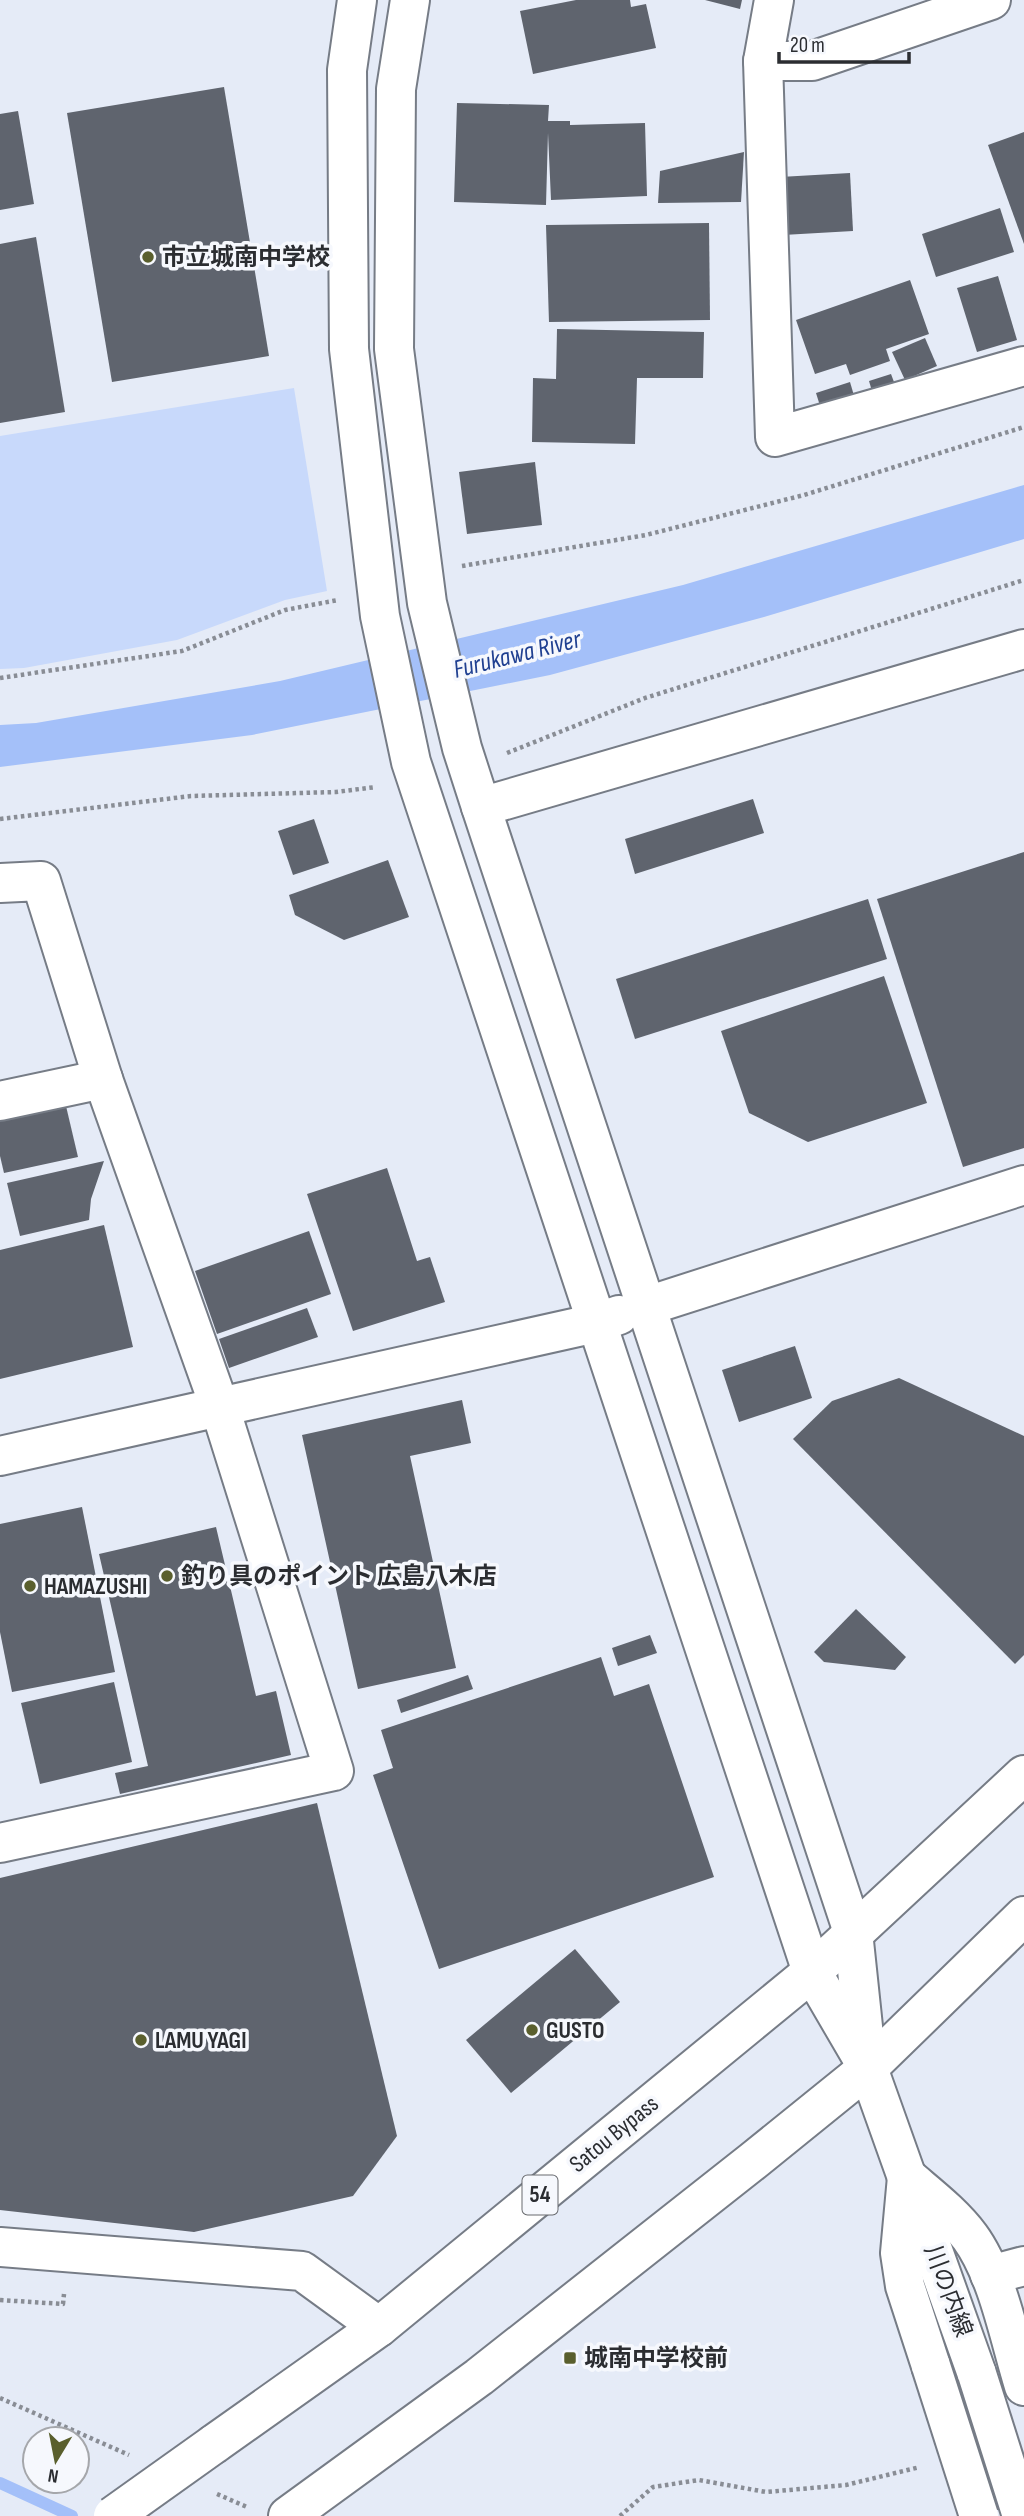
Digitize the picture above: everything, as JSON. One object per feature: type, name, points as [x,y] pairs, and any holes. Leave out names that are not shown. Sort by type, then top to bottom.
[{"type":"main road","points":[[357,0],[347,70],[349,349],[397,774],[596,1323],[812,1972],[868,2068]]},
{"type":"main road","points":[[410,0],[396,89],[394,349],[427,603],[462,748],[644,1307],[853,1931],[868,2068]]},
{"type":"main road","points":[[774,0],[763,61],[775,437],[1024,366]]},
{"type":"main road","points":[[763,61],[812,61],[991,0]]},
{"type":"main road","points":[[481,807],[1024,649]]},
{"type":"main road","points":[[0,883],[41,881],[103,1079],[220,1408],[334,1771],[0,1843]]},
{"type":"main road","points":[[0,1101],[103,1079]]},
{"type":"main road","points":[[0,1456],[596,1323],[1024,1185]]},
{"type":"main road","name":"Satou Bypass","points":[[113,2516],[379,2327],[812,1972],[1024,1774]]},
{"type":"main road","points":[[288,2516],[479,2377],[868,2068],[1024,1916]]},
{"type":"main road","name":"川の内線","points":[[868,2068],[977,2374],[1022,2516]]},
{"type":"main road","points":[[907,2177],[948,2212],[972,2239],[1007,2271],[1008,2334],[1024,2386]]},
{"type":"main road","points":[[907,2177],[900,2253],[905,2286],[979,2516]]},
{"type":"main road","points":[[0,2247],[302,2271],[379,2327]]},
{"type":"path","points":[[453,568],[646,536],[804,495],[1024,427]]},
{"type":"path","points":[[499,756],[645,698],[1024,580]]},
{"type":"path","points":[[0,678],[183,651],[285,610],[339,600]]},
{"type":"path","points":[[0,819],[191,796],[336,792],[397,774]]},
{"type":"path","points":[[620,2516],[653,2487],[698,2480],[766,2492],[846,2485],[925,2466]]},
{"type":"shaded area","points":[[294,388],[327,591],[285,600],[177,640],[24,668],[0,669],[0,436]]},
{"type":"water","name":"Furukawa River","points":[[1024,485],[1024,539],[764,617],[550,675],[252,735],[0,767],[0,725],[36,723],[280,681],[683,585]]},
{"type":"building","points":[[576,0],[630,0],[631,7],[646,4],[656,48],[533,74],[520,11]]},
{"type":"building","points":[[705,0],[742,0],[740,9]]},
{"type":"building","points":[[224,87],[269,356],[112,382],[67,113]]},
{"type":"building","points":[[457,103],[549,105],[548,121],[570,121],[570,125],[645,123],[647,196],[551,200],[548,133],[546,205],[454,202]]},
{"type":"building","points":[[18,111],[34,204],[0,210],[0,114]]},
{"type":"building","points":[[1024,132],[1024,244],[988,145]]},
{"type":"building","points":[[744,152],[741,202],[658,203],[660,171]]},
{"type":"building","points":[[850,173],[853,231],[783,235],[780,177]]},
{"type":"building","points":[[1000,208],[1014,252],[936,277],[922,234]]},
{"type":"building","points":[[709,223],[710,320],[549,322],[546,225]]},
{"type":"building","points":[[36,237],[65,412],[0,423],[0,244]]},
{"type":"building","points":[[998,276],[1017,340],[977,352],[957,288]]},
{"type":"building","points":[[910,280],[929,334],[886,349],[890,361],[850,375],[846,364],[815,374],[796,320]]},
{"type":"building","points":[[557,329],[704,332],[703,378],[637,378],[635,444],[532,442],[533,378],[556,379]]},
{"type":"building","points":[[925,338],[937,366],[905,380],[892,352]]},
{"type":"building","points":[[891,374],[897,390],[874,398],[869,381]]},
{"type":"building","points":[[850,382],[855,399],[821,409],[816,393]]},
{"type":"building","points":[[535,462],[542,525],[467,534],[459,472]]},
{"type":"building","points":[[753,799],[764,833],[635,874],[625,839]]},
{"type":"building","points":[[314,819],[329,863],[293,875],[278,831]]},
{"type":"building","points":[[1024,852],[1024,1148],[963,1167],[877,899]]},
{"type":"building","points":[[388,860],[409,917],[344,940],[295,915],[289,895]]},
{"type":"building","points":[[868,899],[887,959],[635,1039],[616,979]]},
{"type":"building","points":[[884,976],[927,1103],[808,1142],[749,1113],[721,1031]]},
{"type":"building","points":[[66,1106],[78,1157],[4,1173],[0,1156],[0,1121]]},
{"type":"building","points":[[104,1161],[91,1199],[89,1220],[20,1236],[7,1183]]},
{"type":"building","points":[[387,1168],[417,1261],[430,1257],[445,1302],[353,1331],[307,1194]]},
{"type":"building","points":[[104,1225],[133,1347],[0,1379],[0,1250]]},
{"type":"building","points":[[309,1231],[331,1294],[217,1334],[195,1271]]},
{"type":"building","points":[[307,1308],[318,1337],[229,1368],[219,1339]]},
{"type":"building","points":[[795,1346],[812,1398],[739,1422],[722,1370]]},
{"type":"building","points":[[899,1378],[1024,1436],[1024,1655],[1015,1664],[793,1439],[832,1401]]},
{"type":"building","points":[[462,1400],[471,1443],[410,1456],[456,1668],[358,1689],[302,1435]]},
{"type":"building","points":[[82,1507],[115,1672],[12,1692],[0,1632],[0,1524]]},
{"type":"building","points":[[216,1527],[256,1696],[276,1691],[291,1755],[120,1794],[115,1773],[148,1766],[99,1554]]},
{"type":"building","points":[[856,1609],[906,1657],[895,1670],[824,1662],[814,1652]]},
{"type":"building","points":[[650,1635],[657,1653],[618,1666],[612,1648]]},
{"type":"building","points":[[601,1657],[614,1696],[649,1684],[714,1877],[439,1969],[373,1775],[393,1768],[381,1730]]},
{"type":"building","points":[[468,1675],[473,1689],[401,1713],[397,1700]]},
{"type":"building","points":[[114,1682],[132,1762],[40,1784],[21,1703]]},
{"type":"building","points":[[317,1803],[397,2136],[353,2196],[194,2232],[0,2210],[0,1878]]},
{"type":"building","points":[[575,1949],[620,2002],[511,2093],[466,2040]]},
{"type":"waterway","points":[[0,2483],[72,2516]]},
{"type":"place","name":"市立城南中学校","points":[[148,257]]},
{"type":"place","name":"釣り具のポイント 広島八木店","points":[[167,1576]]},
{"type":"place","name":"HAMAZUSHI","points":[[30,1586]]},
{"type":"place","name":"GUSTO","points":[[532,2030]]},
{"type":"place","name":"LAMU YAGI","points":[[141,2040]]},
{"type":"place","name":"城南中学校前","points":[[570,2358]]}]
